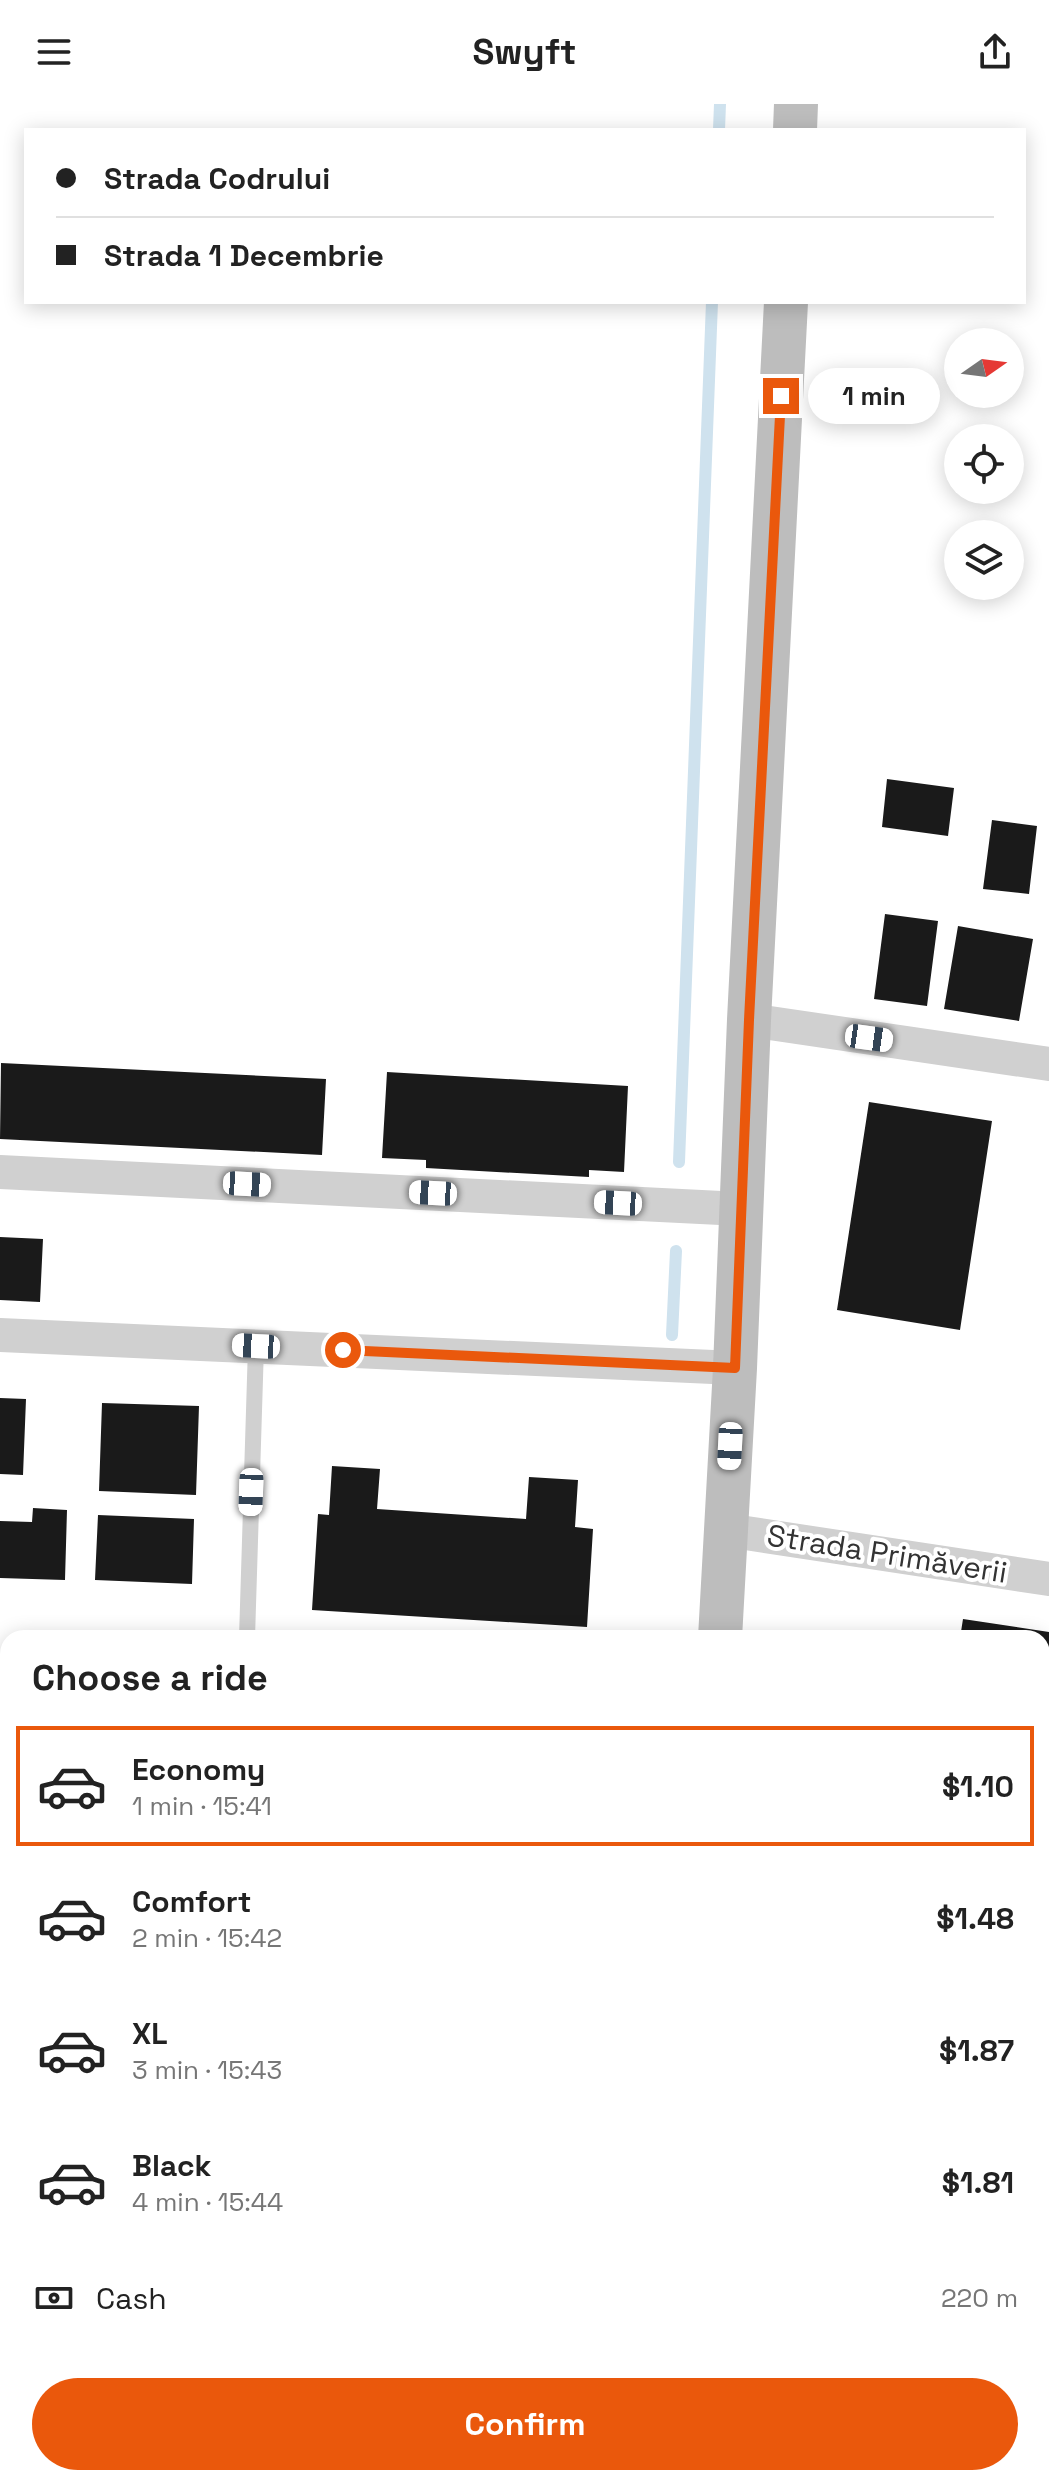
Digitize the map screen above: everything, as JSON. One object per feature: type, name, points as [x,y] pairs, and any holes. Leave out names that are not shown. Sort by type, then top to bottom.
[{"type":"main road","points":[[795,128],[796,104]]},
{"type":"main road","points":[[720,1630],[786,304]]},
{"type":"street","points":[[749,1020],[1049,1064]]},
{"type":"street","points":[[0,1172],[741,1209]]},
{"type":"street","points":[[0,1335],[735,1368]]},
{"type":"street","name":"Strada Primăverii","points":[[726,1530],[1049,1579]]},
{"type":"lane","points":[[247,1630],[256,1346]]},
{"type":"building","points":[[887,779],[954,788],[948,836],[882,827]]},
{"type":"building","points":[[992,820],[1037,826],[1029,894],[983,889]]},
{"type":"building","points":[[885,914],[938,921],[927,1006],[874,999]]},
{"type":"building","points":[[958,926],[1033,939],[1019,1021],[944,1009]]},
{"type":"building","points":[[1,1063],[326,1079],[322,1155],[0,1139]]},
{"type":"building","points":[[387,1072],[628,1086],[624,1172],[589,1170],[589,1177],[426,1168],[426,1160],[382,1158]]},
{"type":"building","points":[[869,1102],[992,1121],[960,1330],[837,1310]]},
{"type":"building","points":[[0,1237],[43,1239],[40,1302],[0,1300]]},
{"type":"building","points":[[0,1398],[26,1399],[23,1475],[0,1474]]},
{"type":"building","points":[[102,1403],[199,1406],[196,1495],[99,1491]]},
{"type":"building","points":[[332,1466],[380,1469],[377,1509],[526,1519],[529,1477],[578,1480],[575,1527],[593,1529],[587,1627],[312,1610],[318,1514],[329,1515]]},
{"type":"building","points":[[33,1508],[67,1510],[65,1580],[0,1578],[0,1521],[32,1522]]},
{"type":"building","points":[[98,1515],[194,1519],[192,1584],[95,1580]]},
{"type":"building","points":[[963,1619],[1036,1630],[961,1630]]},
{"type":"waterway","points":[[719,128],[720,104]]},
{"type":"waterway","points":[[679,1162],[712,304]]},
{"type":"waterway","points":[[672,1335],[676,1251]]},
{"type":"route","points":[[343,1350],[735,1368],[749,1020],[781,396]]}]
